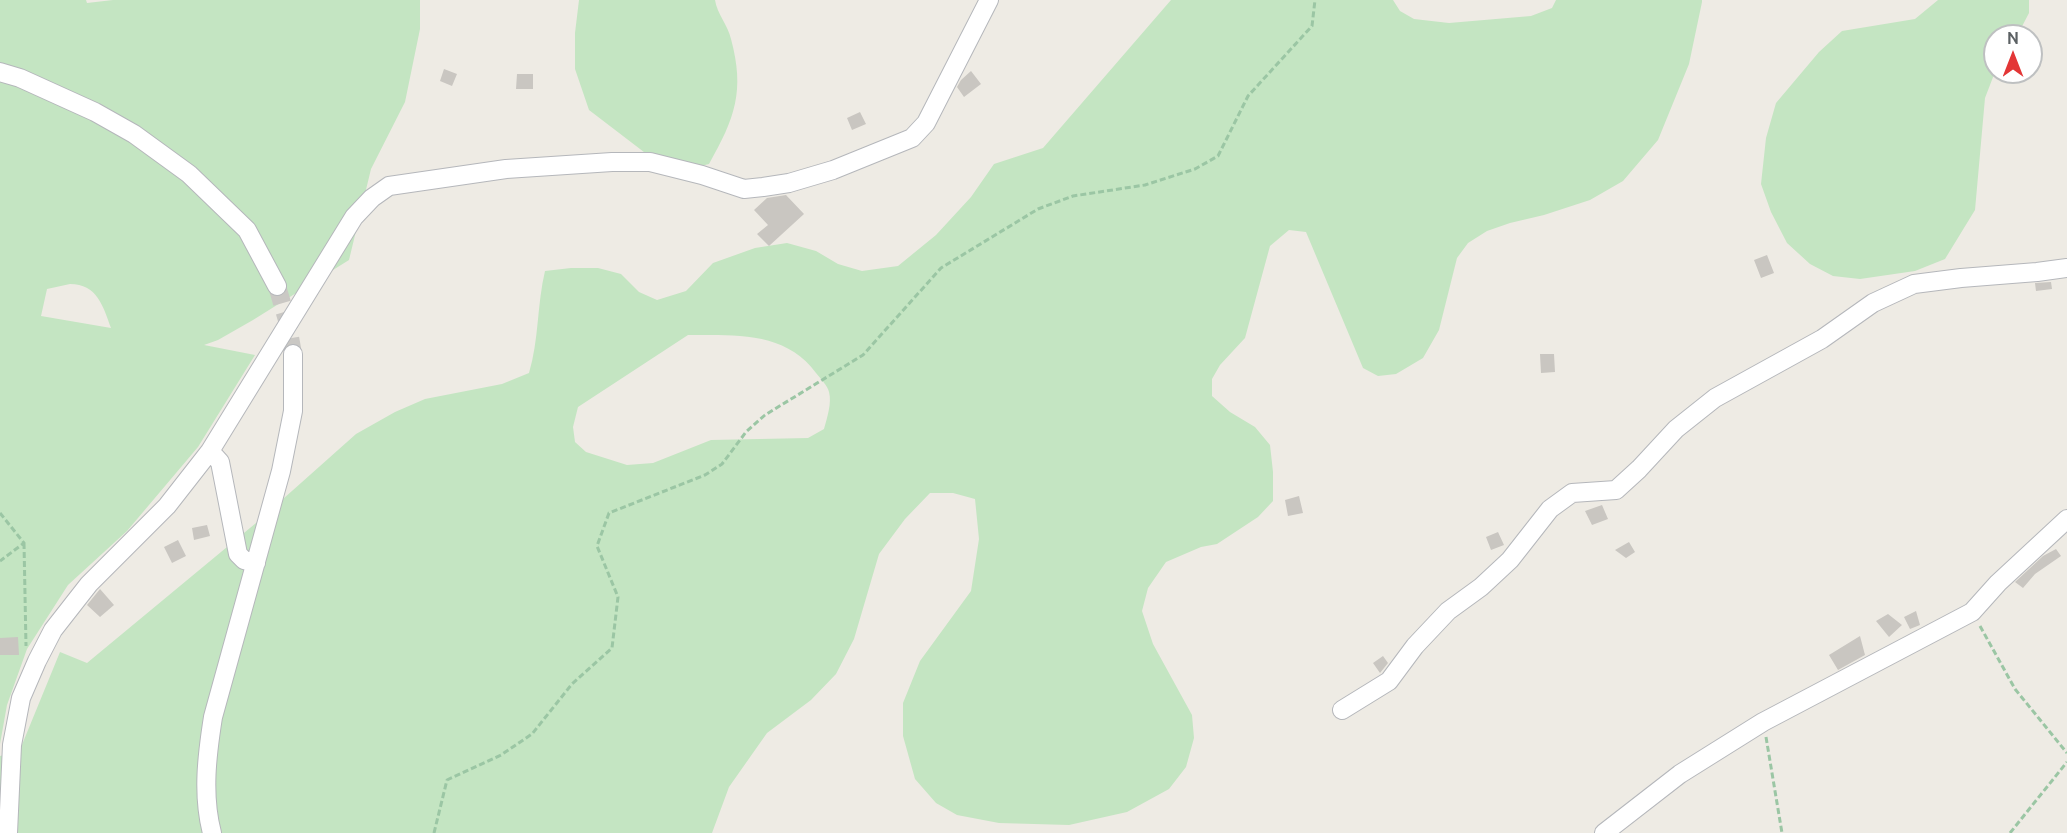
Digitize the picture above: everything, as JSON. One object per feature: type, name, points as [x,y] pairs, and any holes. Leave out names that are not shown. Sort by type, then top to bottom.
[{"type":"street","points":[[8,833],[12,744],[21,698],[53,630],[89,584],[167,506],[210,451],[354,218],[372,198],[389,186],[507,169],[612,162],[650,162],[702,175],[744,189],[789,183],[833,170],[912,138],[926,123],[989,0]]},
{"type":"street","points":[[0,72],[20,78],[95,112],[134,134],[189,174],[247,230],[277,286]]},
{"type":"street","points":[[1342,710],[1389,681],[1415,646],[1448,611],[1481,587],[1510,560],[1550,509],[1572,493],[1616,490],[1676,429],[1715,398],[1822,339],[1873,303],[1914,284],[1960,278],[2037,273],[2067,268]]},
{"type":"street","points":[[212,833],[206,786],[208,746],[222,683],[281,471],[293,411],[293,354]]},
{"type":"street","points":[[210,451],[220,462],[238,554],[244,560],[256,563]]},
{"type":"street","points":[[1604,833],[1680,774],[1763,722],[1972,612],[1998,583],[2067,519]]},
{"type":"path","points":[[434,833],[447,780],[501,755],[532,734],[572,684],[612,648],[618,597],[597,546],[609,513],[705,475],[722,464],[746,432],[765,415],[863,355],[941,268],[1038,209],[1073,196],[1145,185],[1195,169],[1218,156],[1248,96],[1312,26],[1316,0]]},
{"type":"path","points":[[0,513],[24,543],[26,649]]},
{"type":"path","points":[[0,561],[24,543]]},
{"type":"path","points":[[1972,612],[2015,689],[2067,753]]},
{"type":"path","points":[[1763,722],[1782,833]]},
{"type":"path","points":[[2010,833],[2067,762]]},
{"type":"green space","points":[[0,0],[86,0],[87,3],[113,0],[420,0],[420,29],[405,102],[371,169],[349,260],[253,320],[218,340],[204,345],[255,355],[198,447],[127,531],[68,585],[27,649],[7,705],[0,744]],"holes":[[[70,284],[79,285],[93,292],[98,298],[111,328],[41,316],[47,289]]]},
{"type":"green space","points":[[579,0],[715,0],[731,39],[735,57],[737,89],[731,118],[709,164],[681,171],[657,162],[589,110],[575,69],[575,33]]},
{"type":"green space","points":[[1171,0],[1393,0],[1400,11],[1414,19],[1449,23],[1531,16],[1552,8],[1556,0],[1702,0],[1689,64],[1658,140],[1623,181],[1590,200],[1487,231],[1468,243],[1457,258],[1439,330],[1423,358],[1396,374],[1378,376],[1363,368],[1306,232],[1289,230],[1270,246],[1245,338],[1220,365],[1212,379],[1212,396],[1230,412],[1255,427],[1270,445],[1273,501],[1258,517],[1217,544],[1201,547],[1166,562],[1148,588],[1142,611],[1153,644],[1192,715],[1194,738],[1186,767],[1169,789],[1127,812],[1069,825],[999,823],[957,815],[936,803],[915,779],[903,736],[903,703],[920,661],[971,591],[979,539],[975,499],[953,493],[930,493],[905,519],[879,554],[854,639],[836,674],[811,700],[767,733],[729,787],[712,833],[0,833],[0,756],[19,752],[60,652],[87,663],[256,523],[356,434],[395,412],[425,399],[502,384],[529,373],[535,348],[545,271],[598,268],[621,274],[639,292],[657,300],[686,291],[713,263],[755,248],[787,243],[816,251],[838,264],[862,271],[898,266],[936,235],[971,197],[994,164],[1043,148]],"holes":[[[688,335],[758,338],[790,349],[804,359],[827,387],[830,406],[824,429],[808,438],[711,440],[653,463],[627,465],[586,452],[575,442],[573,427],[578,407]]]},
{"type":"green space","points":[[1938,0],[2029,0],[2029,13],[2023,24],[1983,24],[1983,84],[1990,84],[1985,98],[1975,210],[1945,259],[1915,271],[1860,279],[1833,276],[1810,264],[1787,243],[1771,212],[1761,184],[1766,138],[1776,103],[1819,52],[1842,31],[1915,19]]},
{"type":"building","points":[[444,69],[457,74],[452,86],[440,81]]},
{"type":"building","points":[[971,71],[981,84],[964,97],[957,87]]},
{"type":"building","points":[[517,74],[533,74],[533,89],[516,89]]},
{"type":"building","points":[[860,112],[866,124],[852,130],[847,118]]},
{"type":"building","points":[[786,195],[804,214],[769,246],[757,234],[768,225],[754,210],[767,198]]},
{"type":"building","points":[[1767,255],[1774,273],[1761,278],[1754,260]]},
{"type":"building","points":[[2051,282],[2052,289],[2036,291],[2035,283]]},
{"type":"building","points":[[1540,354],[1554,354],[1555,372],[1541,373]]},
{"type":"building","points":[[1299,496],[1303,513],[1288,516],[1285,500]]},
{"type":"building","points":[[1602,505],[1608,519],[1592,525],[1585,511]]},
{"type":"building","points":[[207,525],[210,536],[194,540],[192,528]]},
{"type":"building","points":[[1498,532],[1504,545],[1491,550],[1486,537]]},
{"type":"building","points":[[178,540],[186,556],[172,563],[164,547]]},
{"type":"building","points":[[1629,542],[1635,552],[1626,558],[1615,550]]},
{"type":"building","points":[[2056,549],[2061,556],[2035,574],[2023,588],[2015,582],[2043,556]]},
{"type":"building","points":[[100,589],[114,605],[100,617],[87,605]]},
{"type":"building","points":[[1916,611],[1920,625],[1910,629],[1904,617]]},
{"type":"building","points":[[1888,614],[1902,625],[1889,637],[1876,621]]},
{"type":"building","points":[[1860,636],[1865,655],[1838,670],[1829,655]]},
{"type":"building","points":[[18,637],[19,655],[0,655],[0,638]]},
{"type":"building","points":[[1383,656],[1388,663],[1380,673],[1373,663]]},
{"type":"tunnel","points":[[277,286],[287,320],[293,354]]}]
